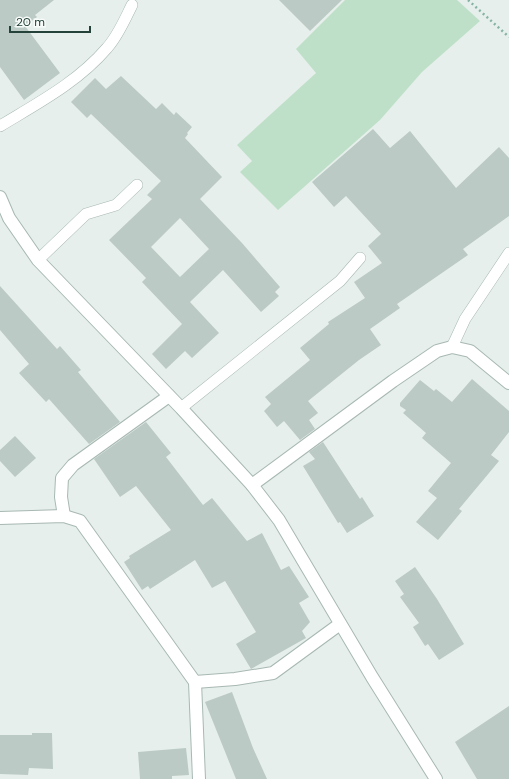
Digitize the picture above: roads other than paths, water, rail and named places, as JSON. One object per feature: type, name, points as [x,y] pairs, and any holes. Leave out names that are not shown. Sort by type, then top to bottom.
[{"type":"street","points":[[0,197],[9,218],[38,260],[181,408],[252,485],[279,520],[340,624],[436,779]]},
{"type":"street","points":[[252,485],[393,381],[437,351],[452,347],[470,351],[509,383]]},
{"type":"street","points":[[64,516],[61,498],[62,478],[73,465],[169,396]]},
{"type":"street","points":[[0,518],[64,516],[80,520],[195,682],[199,779]]},
{"type":"street","points":[[195,682],[235,679],[273,673],[340,624]]},
{"type":"lane","points":[[0,126],[45,99],[82,73],[108,47],[132,5]]},
{"type":"lane","points":[[38,260],[86,214],[116,205],[137,185]]},
{"type":"lane","points":[[452,347],[465,319],[509,253]]},
{"type":"lane","points":[[181,408],[340,281],[360,258]]}]
